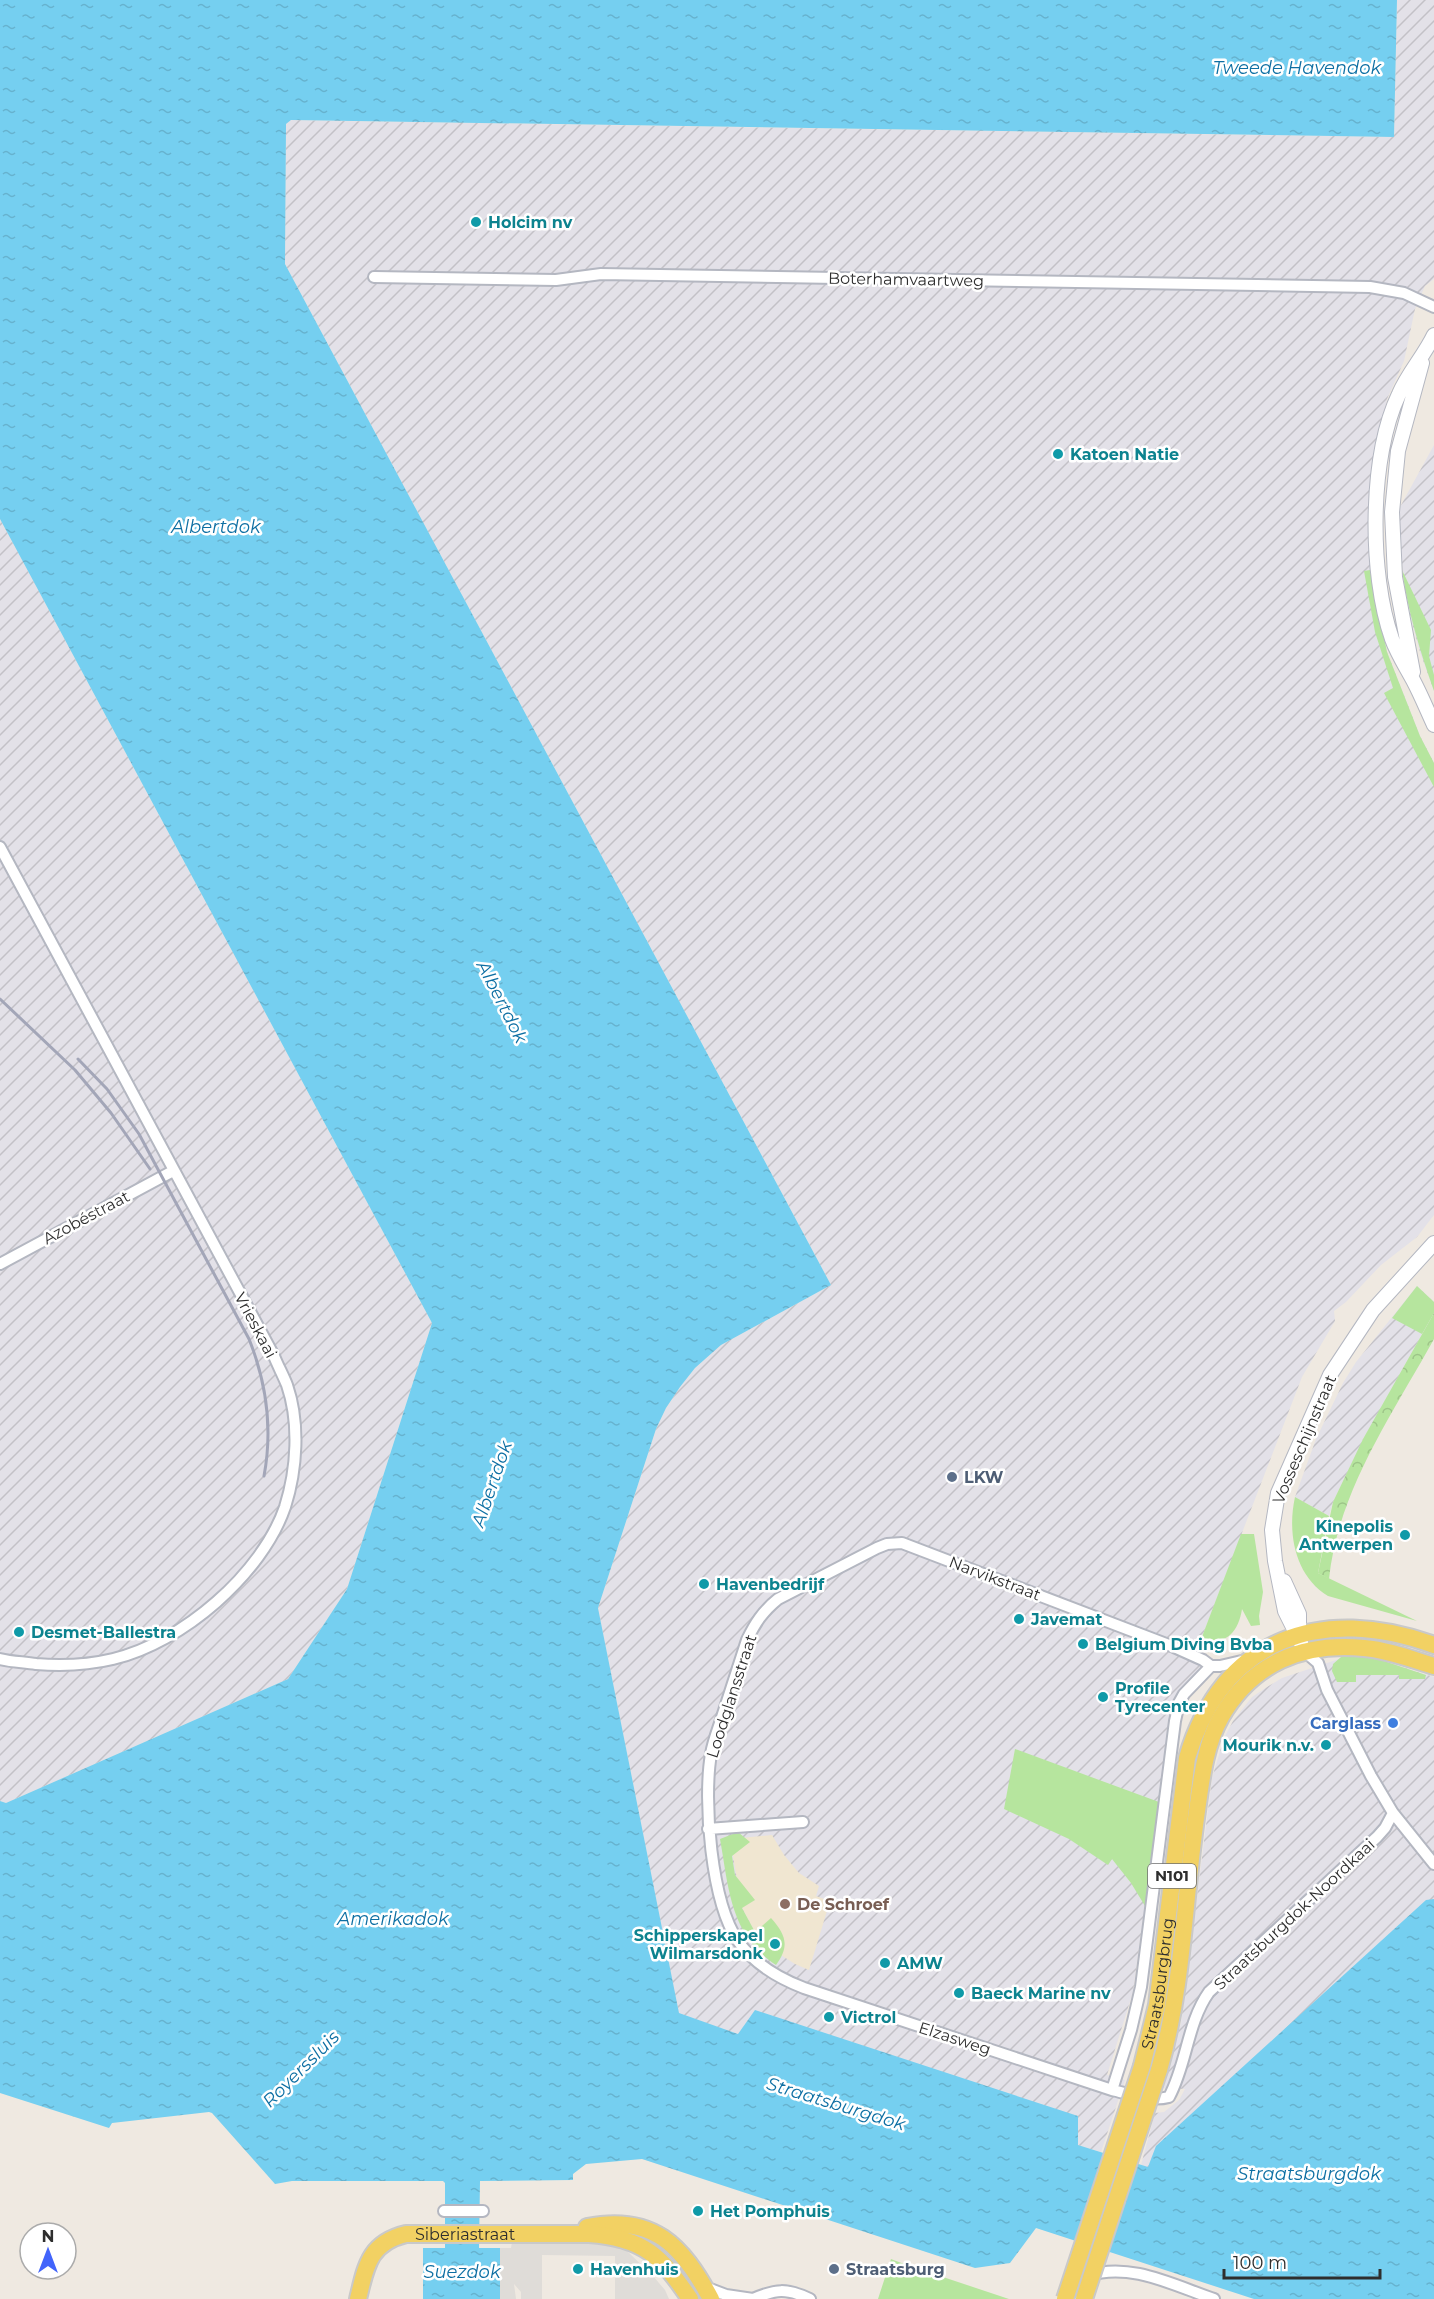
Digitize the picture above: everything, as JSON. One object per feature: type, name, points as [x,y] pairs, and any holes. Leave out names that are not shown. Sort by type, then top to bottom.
[{"type":"main road","name":"N101","points":[[1301,1643],[1337,1628],[1363,1628],[1390,1631],[1434,1646]]},
{"type":"main road","name":"N101","points":[[1301,1643],[1389,1652],[1434,1666]]},
{"type":"main road","name":"Straatsburgbrug","points":[[1065,2299],[1153,2028],[1187,1758],[1193,1738],[1219,1691],[1248,1660],[1269,1647],[1301,1643]]},
{"type":"main road","name":"Straatsburgbrug","points":[[1084,2299],[1171,2027],[1206,1755],[1220,1718],[1237,1694],[1268,1666],[1287,1656],[1301,1643]]},
{"type":"main road","name":"Siberiastraat","points":[[564,2234],[605,2225],[628,2224],[643,2227],[667,2240],[689,2263],[708,2293]]},
{"type":"main road","name":"Siberiastraat","points":[[358,2299],[373,2253],[381,2244],[393,2237],[406,2234],[603,2235],[636,2244],[663,2262],[690,2299]]},
{"type":"street","name":"Boterhamvaartweg","points":[[374,277],[556,280],[601,274],[1370,287],[1404,293],[1434,307]]},
{"type":"street","points":[[1434,335],[1423,357],[1398,394],[1379,472],[1375,516],[1378,569],[1392,641],[1434,725]]},
{"type":"street","name":"Vrieskaai","points":[[0,847],[274,1356],[287,1386],[293,1416],[295,1449],[285,1507],[272,1536],[253,1565],[202,1613],[179,1630],[115,1659],[80,1664],[48,1665],[0,1659]]},
{"type":"street","name":"Azobéstraat","points":[[0,1263],[173,1171]]},
{"type":"street","name":"Vosseschijnstraat","points":[[1301,1643],[1299,1614],[1275,1562],[1272,1530],[1278,1493],[1330,1375],[1373,1310],[1434,1243]]},
{"type":"street","name":"Narvikstraat","points":[[877,1548],[887,1544],[902,1543],[923,1550],[1198,1657],[1211,1666]]},
{"type":"street","name":"Loodglansstraat","points":[[766,1969],[748,1952],[731,1929],[721,1900],[708,1829],[707,1777],[711,1751],[745,1646],[754,1624],[765,1610],[778,1599],[877,1548]]},
{"type":"street","points":[[1301,1643],[1318,1663],[1337,1709],[1371,1776],[1393,1813],[1434,1864]]},
{"type":"street","points":[[1112,2090],[1137,2006],[1179,1703],[1184,1694],[1211,1666],[1248,1660]]},
{"type":"street","name":"Straatsburgdok-Noordkaai","points":[[1112,2090],[1143,2097],[1161,2099],[1168,2097],[1175,2086],[1197,2014],[1209,1992],[1377,1837],[1393,1813]]},
{"type":"street","points":[[708,1829],[803,1822]]},
{"type":"street","name":"Elzasweg","points":[[766,1969],[804,1988],[1112,2090]]},
{"type":"street","name":"Siberiastraat","points":[[444,2211],[483,2211]]},
{"type":"street","points":[[1055,2299],[1085,2277],[1108,2271],[1140,2275],[1214,2299]]},
{"type":"street","points":[[676,2278],[680,2299]]},
{"type":"street","points":[[708,2293],[753,2299],[774,2290],[796,2292],[810,2299]]},
{"type":"shaded area","points":[[1397,0],[1434,0],[1434,279],[1425,286],[1415,309],[1404,361],[1387,399],[1376,458],[1369,541],[1373,588],[1387,652],[1420,736],[1434,763],[1434,1215],[1417,1237],[1381,1265],[1346,1302],[1334,1311],[1335,1321],[1302,1377],[1200,1642],[1198,1660],[1204,1666],[1169,1729],[1133,1992],[1107,2075],[1125,2080],[1101,2152],[1077,2145],[1078,2116],[738,2034],[679,2014],[598,1608],[656,1429],[680,1387],[695,1368],[721,1345],[831,1285],[285,264],[286,124],[291,120],[1394,137]]},
{"type":"shaded area","points":[[1434,445],[1434,691],[1406,601],[1398,523],[1400,507]]},
{"type":"shaded area","points":[[0,519],[432,1323],[347,1589],[288,1679],[6,1803],[0,1801]]},
{"type":"shaded area","points":[[1417,1286],[1434,1302],[1434,1313],[1363,1440],[1333,1502],[1329,1516],[1295,1497],[1316,1439],[1343,1383],[1356,1362]]},
{"type":"shaded area","points":[[1348,1656],[1373,1658],[1434,1677],[1434,1946],[1148,2168],[1141,2165],[1155,2113],[1164,2112],[1179,2100],[1185,2089],[1161,2088],[1181,2023],[1212,1778],[1224,1738],[1233,1721],[1252,1697],[1267,1687],[1282,1678]]},
{"type":"shaded area","name":"De Schroef","points":[[772,1835],[784,1855],[799,1873],[819,1886],[816,1896],[830,1901],[809,1970],[773,1950],[755,1932],[742,1908],[730,1839]]},
{"type":"shaded area","points":[[512,2242],[597,2242],[626,2250],[653,2276],[665,2290],[669,2299],[615,2299],[615,2256],[542,2255],[542,2299],[521,2299],[521,2292],[514,2284],[516,2299],[500,2299],[500,2248],[511,2248]]},
{"type":"green space","points":[[1370,570],[1387,652],[1420,736],[1434,763],[1434,787],[1384,693],[1393,688],[1375,632],[1364,571]]},
{"type":"green space","points":[[1402,570],[1431,630],[1429,656],[1434,675],[1434,691],[1415,631]]},
{"type":"green space","points":[[1417,1286],[1434,1302],[1434,1313],[1422,1334],[1392,1318]]},
{"type":"green space","points":[[1434,1313],[1434,1339],[1369,1454],[1355,1484],[1334,1547],[1329,1579],[1318,1573],[1333,1502],[1363,1439]]},
{"type":"green space","points":[[1295,1497],[1329,1516],[1318,1573],[1417,1621],[1328,1596],[1317,1587],[1308,1577],[1296,1552],[1292,1525]]},
{"type":"green space","points":[[1241,1534],[1254,1534],[1263,1592],[1259,1616],[1260,1625],[1251,1626],[1242,1609],[1237,1625],[1229,1636],[1217,1641],[1200,1642]]},
{"type":"green space","points":[[1341,1657],[1375,1658],[1426,1675],[1425,1679],[1399,1679],[1399,1675],[1356,1675],[1356,1682],[1337,1682],[1332,1671],[1333,1664]]},
{"type":"green space","points":[[1015,1749],[1159,1802],[1145,1906],[1112,1859],[1108,1865],[1069,1839],[1004,1809]]},
{"type":"green space","points":[[738,1832],[750,1842],[732,1856],[735,1875],[755,1900],[742,1908],[755,1932],[771,1918],[783,1935],[785,1946],[776,1965],[749,1940],[734,1910],[720,1839]]},
{"type":"green space","points":[[891,2259],[904,2264],[1009,2299],[878,2299]]},
{"type":"water","points":[[0,0],[1397,0],[1394,137],[291,120],[286,124],[285,264],[831,1285],[721,1345],[695,1368],[680,1387],[656,1429],[598,1608],[679,2013],[738,2034],[755,2010],[1078,2116],[1078,2145],[1148,2167],[1156,2146],[1426,1900],[1434,1899],[1434,2299],[1254,2299],[1036,2228],[1010,2263],[975,2268],[642,2159],[586,2164],[573,2174],[573,2180],[480,2181],[479,2248],[500,2248],[500,2299],[423,2299],[423,2248],[445,2248],[445,2183],[443,2181],[292,2181],[275,2184],[209,2112],[112,2123],[109,2128],[0,2093],[0,1801],[6,1803],[288,1679],[347,1589],[432,1323],[0,519]]},
{"type":"railway","points":[[0,999],[75,1070],[111,1113],[150,1169]]},
{"type":"railway","points":[[78,1059],[107,1089],[139,1134],[249,1339],[260,1373],[267,1406],[268,1441],[264,1476]]},
{"type":"place","name":"Holcim nv","points":[[476,222]]},
{"type":"place","name":"Katoen Natie","points":[[1058,454]]},
{"type":"place","name":"LKW","points":[[952,1477]]},
{"type":"place","name":"Kinepolis Antwerpen","points":[[1405,1535]]},
{"type":"place","name":"Havenbedrijf","points":[[704,1584]]},
{"type":"place","name":"Javemat","points":[[1019,1619]]},
{"type":"place","name":"Desmet-Ballestra","points":[[19,1632]]},
{"type":"place","name":"Belgium Diving Bvba","points":[[1083,1644]]},
{"type":"place","name":"Profile Tyrecenter","points":[[1103,1697]]},
{"type":"place","name":"Carglass","points":[[1393,1723]]},
{"type":"place","name":"Mourik n.v.","points":[[1326,1745]]},
{"type":"place","name":"De Schroef","points":[[785,1904]]},
{"type":"place","name":"Schipperskapel Wilmarsdonk","points":[[775,1944]]},
{"type":"place","name":"AMW","points":[[885,1963]]},
{"type":"place","name":"Baeck Marine nv","points":[[959,1993]]},
{"type":"place","name":"Victrol","points":[[829,2017]]},
{"type":"place","name":"Het Pomphuis","points":[[698,2211]]},
{"type":"place","name":"Havenhuis","points":[[578,2269]]},
{"type":"place","name":"Straatsburg","points":[[834,2269]]},
{"type":"water label","name":"Tweede Havendok","points":[[1297,68]]},
{"type":"water label","name":"Albertdok","points":[[216,527]]},
{"type":"water label","name":"Albertdok","points":[[502,1002]]},
{"type":"water label","name":"Albertdok","points":[[492,1484]]},
{"type":"water label","name":"Amerikadok","points":[[393,1919]]},
{"type":"water label","name":"Royerssluis","points":[[301,2069]]},
{"type":"water label","name":"Straatsburgdok","points":[[836,2104]]},
{"type":"water label","name":"Straatsburgdok","points":[[1309,2174]]},
{"type":"water label","name":"Suezdok","points":[[462,2272]]}]
